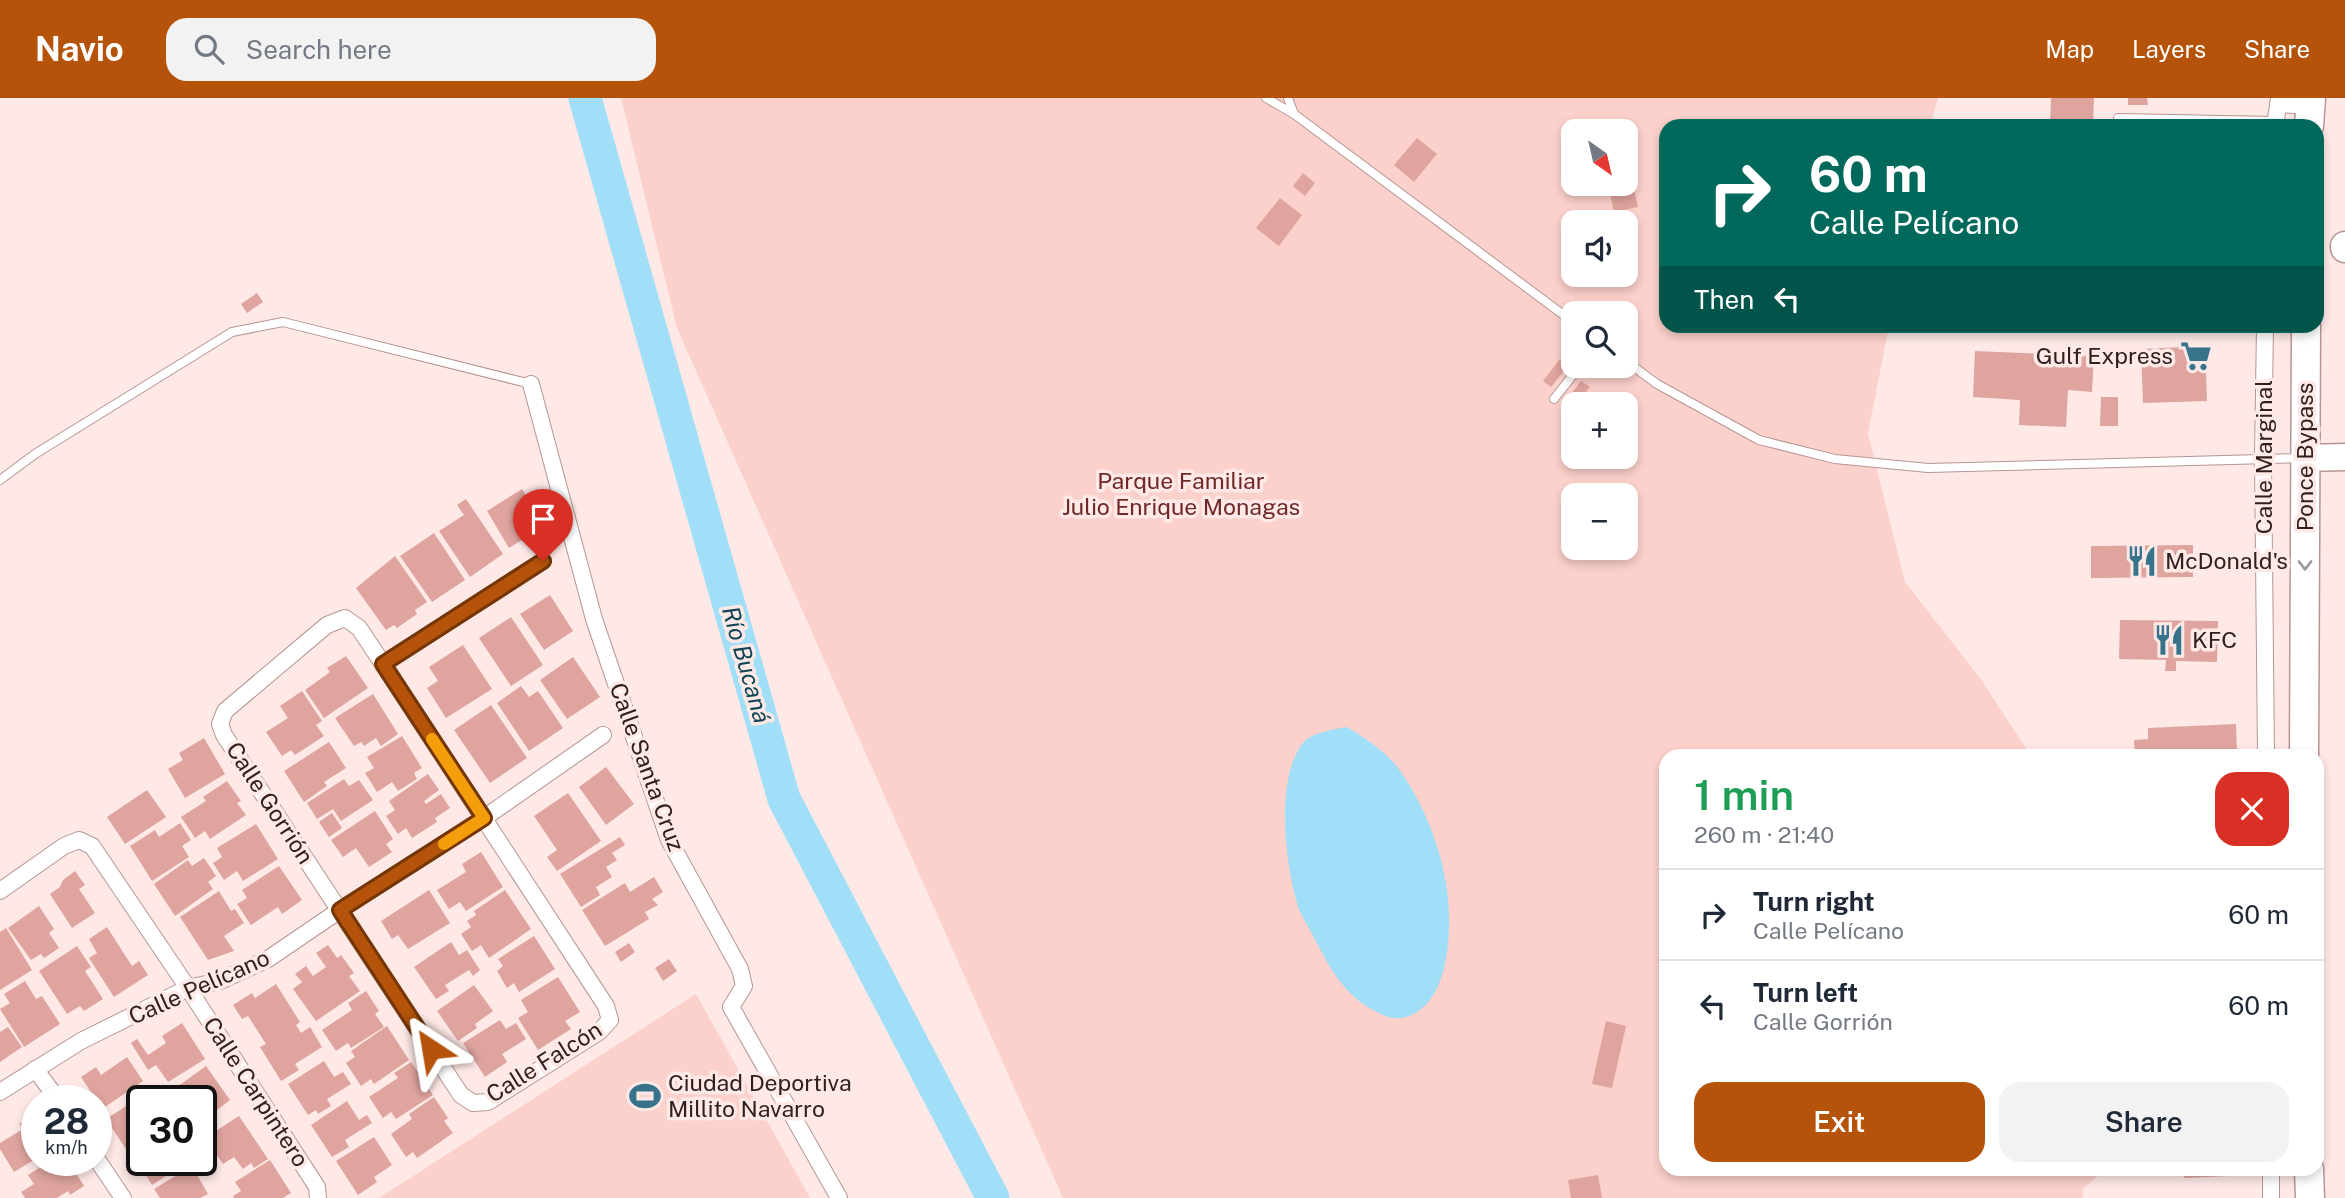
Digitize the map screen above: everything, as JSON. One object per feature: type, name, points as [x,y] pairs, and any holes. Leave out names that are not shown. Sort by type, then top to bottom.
[{"type":"highway","name":"Ponce Bypass","points":[[2304,749],[2306,333]]},
{"type":"highway","points":[[2309,1176],[2310,1198]]},
{"type":"main road","points":[[2305,458],[2345,457]]},
{"type":"street","points":[[2276,119],[2278,101],[2310,110]]},
{"type":"street","name":"Calle Marginal","points":[[2265,333],[2263,458],[2266,749]]},
{"type":"street","name":"Calle Santa Cruz","points":[[531,384],[594,620],[669,840],[740,970],[744,986],[731,1007],[839,1198]]},
{"type":"street","points":[[383,664],[543,561]]},
{"type":"street","name":"Calle Gorrión","points":[[340,910],[224,735],[220,724],[225,711],[327,625],[345,618],[359,628],[484,818]]},
{"type":"street","name":"Calle Pelícano","points":[[0,1092],[81,1041],[188,988],[220,981],[268,959],[484,818],[603,735]]},
{"type":"street","name":"Calle Falcón","points":[[340,910],[461,1095],[473,1102],[488,1102],[599,1032],[610,1020],[606,1006],[484,818]]},
{"type":"street","name":"Calle Carpintero","points":[[0,891],[64,846],[79,839],[92,846],[317,1187],[318,1198]]},
{"type":"street","points":[[35,1069],[47,1085]]},
{"type":"street","points":[[108,1176],[122,1198]]},
{"type":"street","points":[[2271,1176],[2271,1198]]},
{"type":"lane","points":[[1266,98],[1294,114],[1561,313]]},
{"type":"lane","points":[[1289,98],[1294,114]]},
{"type":"lane","points":[[2118,119],[2139,119]]},
{"type":"lane","points":[[0,480],[35,454],[232,332],[283,322],[531,384]]},
{"type":"lane","points":[[1638,370],[1657,384],[1759,440],[1835,459],[1928,468],[2305,458]]},
{"type":"lane","points":[[1554,399],[1571,378]]},
{"type":"green space","name":"Parque Familiar Julio Enrique Monagas","points":[[621,98],[1938,98],[1932,119],[1659,119],[1659,333],[1888,333],[1868,433],[1905,582],[1980,678],[2026,749],[1659,749],[1659,1176],[2097,1176],[2082,1190],[2083,1198],[1063,1198],[677,328]]},
{"type":"green space","name":"Ciudad Deportiva Millito Navarro","points":[[696,994],[810,1198],[379,1198]]},
{"type":"water","points":[[1347,727],[1371,742],[1398,767],[1429,825],[1445,878],[1449,937],[1441,980],[1432,998],[1419,1011],[1402,1018],[1392,1018],[1376,1012],[1354,997],[1339,980],[1301,914],[1289,867],[1285,802],[1292,763],[1300,747],[1309,738]]},
{"type":"building","points":[[2051,98],[2094,98],[2093,119],[2050,119]]},
{"type":"building","points":[[2128,98],[2147,98],[2148,105],[2128,105]]},
{"type":"building","points":[[1417,138],[1437,154],[1414,182],[1394,165]]},
{"type":"building","points":[[1303,173],[1315,183],[1305,196],[1293,186]]},
{"type":"building","points":[[1611,196],[1635,196],[1638,207],[1614,210]]},
{"type":"building","points":[[1280,198],[1302,215],[1279,246],[1256,228]]},
{"type":"building","points":[[257,293],[263,302],[247,313],[241,304]]},
{"type":"building","points":[[2205,346],[2207,401],[2143,403],[2141,349]]},
{"type":"building","points":[[1975,351],[2094,356],[2092,392],[2068,390],[2066,427],[2019,425],[2020,400],[1973,397]]},
{"type":"building","points":[[1560,359],[1561,375],[1551,387],[1543,381]]},
{"type":"building","points":[[1581,381],[1590,387],[1586,392],[1573,392]]},
{"type":"building","points":[[2101,397],[2118,397],[2118,426],[2100,426]]},
{"type":"building","points":[[522,489],[544,526],[509,548],[487,511]]},
{"type":"building","points":[[466,499],[503,554],[470,577],[439,531],[464,515],[457,505]]},
{"type":"building","points":[[434,533],[465,580],[432,602],[400,556]]},
{"type":"building","name":"McDonald's","points":[[2193,545],[2193,577],[2091,578],[2091,546]]},
{"type":"building","points":[[395,556],[427,602],[415,610],[417,614],[397,628],[394,625],[386,630],[356,588]]},
{"type":"building","points":[[550,595],[573,631],[544,650],[520,614]]},
{"type":"building","points":[[511,617],[543,665],[511,686],[479,638]]},
{"type":"building","name":"KFC","points":[[2120,620],[2218,621],[2217,662],[2176,661],[2176,671],[2165,671],[2166,660],[2119,659]]},
{"type":"building","points":[[463,645],[492,689],[446,718],[427,688],[438,681],[429,667]]},
{"type":"building","points":[[346,656],[368,688],[324,718],[305,690],[330,672],[327,668]]},
{"type":"building","points":[[573,657],[600,697],[567,719],[540,680]]},
{"type":"building","points":[[521,686],[529,697],[538,691],[563,728],[529,751],[497,703]]},
{"type":"building","points":[[302,691],[322,721],[316,725],[324,736],[295,755],[291,750],[282,756],[266,732],[288,718],[280,706]]},
{"type":"building","points":[[373,694],[398,734],[381,746],[376,738],[364,746],[361,742],[354,746],[335,718]]},
{"type":"building","points":[[491,705],[527,758],[490,783],[454,730]]},
{"type":"building","points":[[2236,724],[2237,749],[2135,749],[2134,740],[2148,739],[2148,728]]},
{"type":"building","points":[[402,736],[422,768],[414,773],[417,779],[398,791],[392,782],[377,792],[365,773],[374,768],[367,757]]},
{"type":"building","points":[[204,738],[225,774],[185,798],[168,769],[183,760],[179,753]]},
{"type":"building","points":[[329,742],[346,768],[324,782],[327,786],[304,802],[284,771]]},
{"type":"building","points":[[606,767],[634,804],[606,825],[579,787]]},
{"type":"building","points":[[428,774],[439,790],[424,801],[426,804],[441,794],[450,808],[435,818],[437,822],[412,838],[406,828],[398,834],[386,816],[395,810],[389,801]]},
{"type":"building","points":[[344,779],[349,786],[359,780],[373,800],[341,821],[333,809],[317,819],[307,803]]},
{"type":"building","points":[[227,781],[241,801],[237,803],[246,815],[210,839],[205,831],[195,838],[181,817],[206,801],[203,797]]},
{"type":"building","points":[[147,790],[166,817],[125,844],[107,817]]},
{"type":"building","points":[[568,793],[601,841],[557,871],[547,857],[557,850],[534,816]]},
{"type":"building","points":[[375,811],[393,839],[386,844],[392,852],[369,867],[356,848],[343,857],[331,840]]},
{"type":"building","points":[[332,813],[342,828],[329,837],[319,822]]},
{"type":"building","points":[[180,823],[191,840],[182,846],[189,857],[152,881],[130,846],[155,830],[159,837]]},
{"type":"building","points":[[256,824],[278,859],[243,881],[237,871],[224,880],[213,863],[222,857],[217,848]]},
{"type":"building","points":[[620,837],[625,845],[612,853],[617,860],[606,867],[612,877],[596,887],[600,895],[581,907],[560,874]]},
{"type":"building","points":[[481,852],[503,887],[466,911],[460,902],[449,909],[437,890],[466,872],[462,864]]},
{"type":"building","points":[[204,858],[216,876],[208,882],[213,889],[175,916],[154,884],[188,860],[192,866]]},
{"type":"building","points":[[279,866],[302,900],[282,914],[278,907],[251,925],[237,904],[247,898],[242,890]]},
{"type":"building","points":[[75,871],[85,885],[79,889],[95,913],[72,928],[50,894]]},
{"type":"building","points":[[654,877],[663,892],[652,899],[658,905],[645,912],[649,919],[605,946],[582,910],[625,883],[630,892]]},
{"type":"building","points":[[429,890],[450,923],[408,949],[398,935],[392,939],[381,921]]},
{"type":"building","points":[[505,890],[531,929],[489,958],[481,945],[472,951],[461,934],[471,927],[467,921],[476,915],[474,911]]},
{"type":"building","points":[[219,891],[231,911],[235,909],[244,923],[224,936],[234,951],[208,960],[180,917]]},
{"type":"building","points":[[39,906],[54,929],[49,933],[59,948],[44,958],[41,954],[31,960],[8,928]]},
{"type":"building","points":[[107,927],[132,966],[139,961],[148,975],[114,997],[89,958],[97,953],[89,939]]},
{"type":"building","points":[[6,928],[32,970],[0,990],[0,932]]},
{"type":"building","points":[[534,936],[555,969],[519,992],[514,983],[507,988],[497,971],[503,966],[498,959]]},
{"type":"building","points":[[451,942],[459,955],[467,950],[480,970],[473,976],[469,970],[445,985],[449,991],[436,999],[414,967]]},
{"type":"building","points":[[629,943],[635,952],[621,962],[615,952]]},
{"type":"building","points":[[328,945],[337,958],[341,955],[354,973],[349,976],[360,991],[316,1021],[293,989],[302,982],[295,974],[306,966],[313,976],[326,967],[316,953]]},
{"type":"building","points":[[77,946],[91,967],[85,971],[103,999],[84,1011],[80,1006],[67,1014],[39,971]]},
{"type":"building","points":[[669,959],[677,971],[663,981],[655,968]]},
{"type":"building","points":[[558,977],[580,1012],[565,1021],[571,1029],[538,1050],[518,1018],[528,1012],[521,1000]]},
{"type":"building","points":[[25,981],[36,999],[42,996],[60,1024],[24,1047],[0,1009],[10,1003],[4,994]]},
{"type":"building","points":[[276,984],[300,1022],[296,1025],[301,1033],[310,1027],[322,1047],[295,1064],[299,1070],[281,1081],[260,1047],[266,1044],[248,1016],[242,1019],[233,1005],[252,993],[255,998]]},
{"type":"building","points":[[474,985],[493,1011],[475,1024],[477,1028],[458,1041],[437,1011]]},
{"type":"building","points":[[366,991],[379,1011],[375,1014],[384,1027],[351,1048],[348,1043],[336,1051],[322,1030],[352,1010],[348,1003]]},
{"type":"building","points":[[500,1020],[506,1029],[516,1023],[526,1039],[502,1054],[507,1062],[485,1077],[463,1043]]},
{"type":"building","points":[[1606,1021],[1626,1026],[1612,1088],[1592,1084]]},
{"type":"building","points":[[182,1023],[205,1059],[168,1082],[156,1065],[148,1070],[131,1043],[137,1039],[148,1055],[166,1043],[162,1036]]},
{"type":"building","points":[[387,1026],[409,1060],[374,1084],[371,1079],[361,1086],[346,1063],[355,1057],[351,1051]]},
{"type":"building","points":[[8,1027],[22,1047],[0,1062],[0,1032]]},
{"type":"building","points":[[127,1057],[143,1081],[137,1085],[126,1085],[126,1093],[112,1102],[112,1085],[86,1085],[81,1077],[96,1067],[101,1075]]},
{"type":"building","points":[[324,1061],[334,1077],[343,1072],[351,1084],[327,1099],[331,1106],[318,1114],[316,1110],[308,1115],[288,1084]]},
{"type":"building","points":[[411,1062],[433,1095],[396,1119],[391,1112],[383,1118],[369,1097],[398,1078],[394,1073]]},
{"type":"building","points":[[206,1066],[230,1100],[217,1110],[217,1085],[180,1085]]},
{"type":"building","points":[[434,1097],[448,1118],[444,1121],[453,1133],[417,1158],[413,1152],[406,1157],[391,1134],[412,1119],[409,1114]]},
{"type":"building","points":[[347,1101],[359,1120],[367,1115],[372,1123],[345,1140],[349,1147],[332,1157],[311,1125]]},
{"type":"building","points":[[126,1106],[126,1149],[112,1128],[112,1115]]},
{"type":"building","points":[[239,1116],[268,1159],[254,1168],[251,1163],[243,1169],[234,1157],[223,1164],[217,1155],[217,1130]]},
{"type":"building","points":[[21,1130],[21,1168],[14,1172],[0,1149],[0,1143]]},
{"type":"building","points":[[374,1137],[392,1165],[374,1177],[377,1182],[358,1195],[336,1161]]},
{"type":"building","points":[[270,1160],[291,1193],[283,1198],[234,1198],[233,1196],[241,1191],[235,1182]]},
{"type":"building","points":[[1598,1175],[1602,1198],[1571,1198],[1568,1180]]},
{"type":"building","points":[[29,1176],[78,1176],[84,1186],[70,1195],[68,1191],[57,1198],[25,1198],[21,1192],[34,1184]]},
{"type":"building","points":[[147,1176],[166,1176],[152,1185]]},
{"type":"building","points":[[175,1176],[198,1176],[208,1194],[200,1198],[160,1198],[154,1189]]},
{"type":"building","points":[[2184,1176],[2227,1176],[2184,1178]]},
{"type":"waterway","name":"Río Bucaná","points":[[585,98],[784,799],[993,1198]]},
{"type":"slow traffic","points":[[432,739],[484,818],[444,844]]},
{"type":"place","name":"Gulf Express","points":[[2196,356]]},
{"type":"place","name":"McDonald's","points":[[2142,561]]},
{"type":"place","name":"KFC","points":[[2169,640]]},
{"type":"place","name":"Ciudad Deportiva Millito Navarro","points":[[645,1096]]},
{"type":"route","points":[[431,1049],[340,910],[484,818],[383,664],[543,561]]}]
